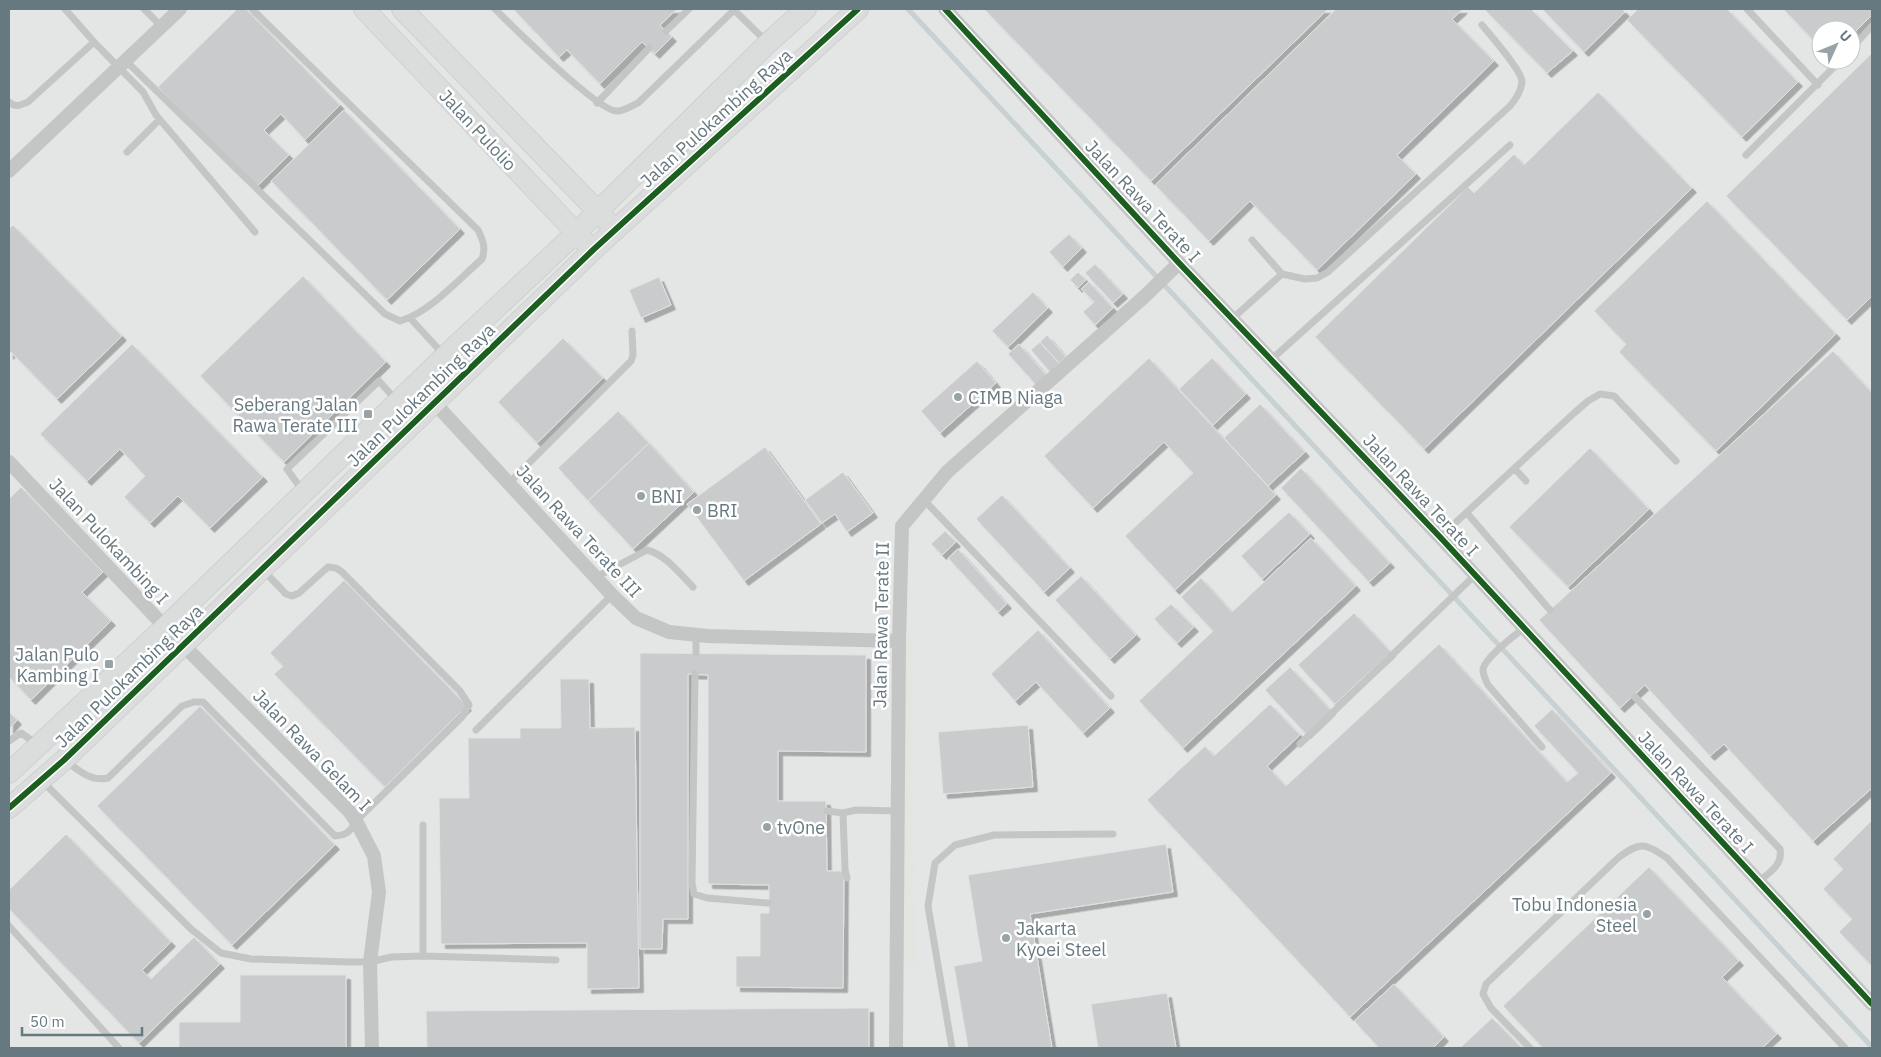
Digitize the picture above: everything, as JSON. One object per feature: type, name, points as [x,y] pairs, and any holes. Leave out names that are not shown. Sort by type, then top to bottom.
[{"type":"street","points":[[9,171],[180,9]]},
{"type":"street","name":"Jalan Pulolio","points":[[364,9],[593,250]]},
{"type":"street","name":"Jalan Pulolio","points":[[402,9],[616,230]]},
{"type":"street","name":"Jalan Pulokambing Raya","points":[[9,773],[165,627],[445,356],[598,212],[768,43],[806,9]]},
{"type":"street","name":"Jalan Pulokambing Raya","points":[[9,808],[64,760],[593,250],[858,9]]},
{"type":"street","name":"Jalan Rawa Terate I","points":[[945,9],[1179,263],[1440,537],[1872,1004]]},
{"type":"street","name":"Jalan Rawa Terate II","points":[[896,1048],[899,641],[902,526],[947,472],[1145,296],[1179,263]]},
{"type":"street","name":"Jalan Rawa Terate III","points":[[417,384],[612,595],[636,618],[669,632],[899,641]]},
{"type":"street","name":"Jalan Pulokambing I","points":[[9,462],[183,645]]},
{"type":"street","name":"Jalan Rawa Gelam I","points":[[183,645],[349,811],[374,856],[379,892],[370,962],[372,1048]]},
{"type":"lane","points":[[65,9],[94,42],[122,64],[385,314],[400,321],[410,318],[426,308],[482,259],[485,252],[484,242],[478,230],[252,9]]},
{"type":"lane","points":[[144,9],[161,26]]},
{"type":"lane","points":[[495,9],[545,57],[598,103],[615,111],[626,109],[638,103],[734,9],[768,43]]},
{"type":"lane","points":[[666,31],[689,9]]},
{"type":"lane","points":[[1747,9],[1818,85]]},
{"type":"lane","points":[[1252,240],[1282,274],[1305,279],[1317,278],[1328,272],[1510,106],[1520,94],[1522,80],[1516,67],[1482,25]]},
{"type":"lane","points":[[1861,38],[1872,26]]},
{"type":"lane","points":[[9,102],[12,105],[18,106],[28,102],[94,42]]},
{"type":"lane","points":[[598,103],[649,48]]},
{"type":"lane","points":[[122,64],[143,92],[159,120],[255,232]]},
{"type":"lane","points":[[1746,155],[1832,70]]},
{"type":"lane","points":[[127,152],[159,120]]},
{"type":"lane","points":[[1272,359],[1510,145]]},
{"type":"lane","points":[[1233,318],[1282,274]]},
{"type":"lane","points":[[410,318],[445,356]]},
{"type":"lane","points":[[508,483],[630,360],[633,355],[632,331]]},
{"type":"lane","points":[[304,492],[287,469],[378,381],[398,402]]},
{"type":"lane","points":[[1440,537],[1573,414],[1588,401],[1600,394],[1614,396],[1676,461]]},
{"type":"lane","points":[[1515,468],[1526,481]]},
{"type":"lane","points":[[923,499],[1111,696]]},
{"type":"lane","points":[[1467,513],[1550,610]]},
{"type":"lane","points":[[596,577],[647,550],[656,552],[692,587]]},
{"type":"lane","points":[[64,760],[94,779],[108,778],[182,706],[194,702],[203,702],[335,836],[346,835],[351,831],[356,822],[462,717],[469,705],[460,691],[336,568],[328,567],[299,593],[292,596],[286,594],[262,569]]},
{"type":"lane","points":[[1300,744],[1475,575]]},
{"type":"lane","points":[[476,730],[612,595]]},
{"type":"lane","points":[[1524,628],[1506,642],[1492,657],[1484,666],[1483,673],[1488,685],[1542,747]]},
{"type":"lane","points":[[696,634],[696,653]]},
{"type":"lane","points":[[695,674],[692,883],[694,894],[707,898],[768,903]]},
{"type":"lane","points":[[1635,696],[1780,849],[1781,856],[1777,866],[1758,882]]},
{"type":"lane","points":[[9,741],[21,733],[38,744]]},
{"type":"lane","points":[[42,781],[191,929],[221,953],[251,959],[370,962],[392,957],[423,956],[556,960]]},
{"type":"lane","points":[[827,811],[843,813],[856,810],[898,811]]},
{"type":"lane","points":[[843,813],[847,878]]},
{"type":"lane","points":[[423,825],[423,956]]},
{"type":"lane","points":[[952,1048],[928,906],[935,863],[955,845],[994,835],[1113,834]]},
{"type":"lane","points":[[1530,1048],[1492,1008],[1483,994],[1486,984],[1618,858],[1633,847],[1649,846],[1667,858],[1845,1048]]},
{"type":"lane","points":[[9,926],[119,1048]]},
{"type":"shaded area","points":[[9,9],[1872,9],[1872,1048],[9,1048]]},
{"type":"shaded area","points":[[899,641],[911,641],[915,967],[897,964]]},
{"type":"building","points":[[237,9],[246,9],[340,105],[305,140],[281,114],[264,130],[289,155],[256,187],[158,87]]},
{"type":"building","points":[[513,9],[677,9],[660,25],[672,37],[655,54],[642,42],[600,84],[567,50],[559,57]]},
{"type":"building","points":[[984,9],[1328,9],[1151,181]]},
{"type":"building","points":[[1336,9],[1463,9],[1452,19],[1494,61],[1397,155],[1416,174],[1317,270],[1250,201],[1209,241],[1155,185]]},
{"type":"building","points":[[1484,9],[1531,9],[1573,51],[1547,73]]},
{"type":"building","points":[[1542,9],[1622,9],[1625,12],[1584,52]]},
{"type":"building","points":[[1638,9],[1727,9],[1798,82],[1742,137],[1627,20]]},
{"type":"building","points":[[1783,9],[1872,9],[1872,15],[1861,26],[1861,20],[1811,20],[1811,38]]},
{"type":"building","points":[[1872,53],[1872,296],[1847,320],[1726,196],[1855,70],[1861,70],[1861,64]]},
{"type":"building","points":[[1598,92],[1692,188],[1424,449],[1315,337],[1468,187],[1474,193],[1514,154],[1524,165]]},
{"type":"building","points":[[344,110],[460,229],[387,300],[271,181]]},
{"type":"building","points":[[1707,201],[1836,334],[1716,451],[1619,352],[1626,344],[1594,311]]},
{"type":"building","points":[[13,225],[122,336],[57,399],[11,352],[9,355],[9,229]]},
{"type":"building","points":[[1069,234],[1082,248],[1063,267],[1049,252]]},
{"type":"building","points":[[1095,264],[1123,294],[1113,303],[1085,273]]},
{"type":"building","points":[[1078,272],[1086,280],[1078,288],[1070,280]]},
{"type":"building","points":[[303,276],[386,362],[284,462],[200,376]]},
{"type":"building","points":[[659,277],[671,305],[641,318],[629,290]]},
{"type":"building","points":[[1089,282],[1113,308],[1095,325],[1083,312],[1094,302],[1081,289]]},
{"type":"building","points":[[1033,292],[1048,308],[1008,347],[992,331]]},
{"type":"building","points":[[1047,335],[1066,357],[1059,363],[1040,342]]},
{"type":"building","points":[[563,338],[603,378],[537,443],[498,402]]},
{"type":"building","points":[[1040,342],[1059,363],[1050,372],[1031,350]]},
{"type":"building","points":[[132,344],[263,477],[210,528],[178,496],[150,523],[124,497],[145,476],[120,449],[87,481],[40,434]]},
{"type":"building","points":[[1019,344],[1047,376],[1036,385],[1008,354]]},
{"type":"building","points":[[1833,351],[1872,393],[1872,788],[1813,841],[1724,744],[1710,756],[1645,685],[1620,708],[1539,620]]},
{"type":"building","points":[[1149,358],[1276,495],[1175,590],[1125,536],[1193,473],[1164,442],[1093,508],[1044,456]]},
{"type":"building","points":[[1212,358],[1246,394],[1213,425],[1179,389]]},
{"type":"building","name":"CIMB Niaga","points":[[977,361],[996,383],[940,433],[921,411]]},
{"type":"building","points":[[1260,404],[1305,452],[1268,486],[1224,438]]},
{"type":"building","points":[[618,411],[649,443],[588,501],[558,468]]},
{"type":"building","name":"BNI","points":[[649,443],[694,492],[633,549],[588,501]]},
{"type":"building","points":[[765,447],[821,524],[744,581],[687,504]]},
{"type":"building","points":[[1590,448],[1649,509],[1568,587],[1509,527]]},
{"type":"building","points":[[1301,468],[1390,563],[1369,582],[1281,488]]},
{"type":"building","points":[[843,472],[873,513],[847,532],[835,514],[822,523],[805,500]]},
{"type":"building","points":[[21,487],[103,572],[82,592],[111,621],[31,700],[9,677],[9,499]]},
{"type":"building","points":[[1002,495],[1070,568],[1044,592],[976,519]]},
{"type":"building","points":[[1289,512],[1310,534],[1262,579],[1241,556]]},
{"type":"building","points":[[945,531],[956,542],[942,555],[931,544]]},
{"type":"building","points":[[1311,538],[1356,586],[1183,748],[1139,701],[1213,631],[1181,597],[1201,578],[1232,612]]},
{"type":"building","points":[[958,549],[1007,604],[998,612],[948,558]]},
{"type":"building","points":[[1081,576],[1136,635],[1110,659],[1055,600]]},
{"type":"building","points":[[344,580],[467,706],[385,787],[274,674],[283,666],[270,653]]},
{"type":"building","points":[[1171,604],[1194,627],[1177,643],[1154,619]]},
{"type":"building","points":[[1354,613],[1391,652],[1335,704],[1298,665]]},
{"type":"building","points":[[1038,630],[1110,708],[1083,733],[1036,682],[1015,701],[991,674]]},
{"type":"building","points":[[1439,644],[1567,782],[1578,773],[1534,726],[1552,709],[1611,773],[1350,1017],[1147,800],[1205,746],[1214,756],[1270,704],[1300,735],[1267,766],[1286,786]]},
{"type":"building","name":"tvOne","points":[[640,653],[866,655],[866,752],[778,751],[778,801],[826,801],[827,871],[844,871],[843,988],[736,987],[736,956],[760,956],[760,913],[769,913],[769,885],[708,884],[708,675],[688,674],[688,919],[663,919],[662,949],[640,949]]},
{"type":"building","points":[[1290,667],[1331,710],[1306,734],[1265,690]]},
{"type":"building","points":[[560,679],[589,679],[590,728],[635,727],[639,988],[587,989],[587,943],[441,944],[439,798],[469,798],[468,738],[520,738],[520,728],[561,728]]},
{"type":"building","points":[[200,706],[335,845],[232,945],[97,806]]},
{"type":"building","points":[[9,712],[17,720],[9,729]]},
{"type":"building","points":[[1028,725],[1033,787],[943,794],[938,732]]},
{"type":"building","points":[[1872,820],[1872,966],[1839,932],[1852,919],[1823,889],[1843,869],[1833,859]]},
{"type":"building","points":[[66,834],[171,942],[142,970],[151,979],[194,937],[220,964],[139,1043],[9,909],[9,890]]},
{"type":"building","name":"Jakarta Kyoei Steel","points":[[1166,844],[1173,892],[1030,914],[1052,1048],[968,1048],[954,966],[982,961],[968,875]]},
{"type":"building","name":"Tobu Indonesia Steel","points":[[1649,867],[1739,961],[1722,977],[1777,1034],[1762,1048],[1543,1048],[1503,1006]]},
{"type":"building","points":[[240,975],[346,975],[346,1048],[179,1048],[179,1022],[240,1022]]},
{"type":"building","points":[[1394,984],[1444,1037],[1433,1048],[1379,1048],[1354,1021]]},
{"type":"building","points":[[1167,993],[1176,1048],[1098,1048],[1091,1004]]},
{"type":"building","points":[[869,1008],[869,1048],[427,1048],[426,1011]]},
{"type":"building","points":[[1492,1018],[1522,1048],[1460,1048]]},
{"type":"waterway","points":[[908,9],[1872,1047]]},
{"type":"cycle path","points":[[9,808],[64,760],[593,250],[858,9]]},
{"type":"cycle path","points":[[945,9],[1179,263],[1440,537],[1872,1004]]},
{"type":"place","name":"CIMB Niaga","points":[[958,397]]},
{"type":"place","name":"Seberang Jalan Rawa Terate III","points":[[368,414]]},
{"type":"place","name":"BNI","points":[[641,496]]},
{"type":"place","name":"BRI","points":[[697,510]]},
{"type":"place","name":"Jalan Pulo Kambing I","points":[[109,664]]},
{"type":"place","name":"tvOne","points":[[767,827]]},
{"type":"place","name":"Tobu Indonesia Steel","points":[[1647,914]]},
{"type":"place","name":"Jakarta Kyoei Steel","points":[[1006,938]]}]
